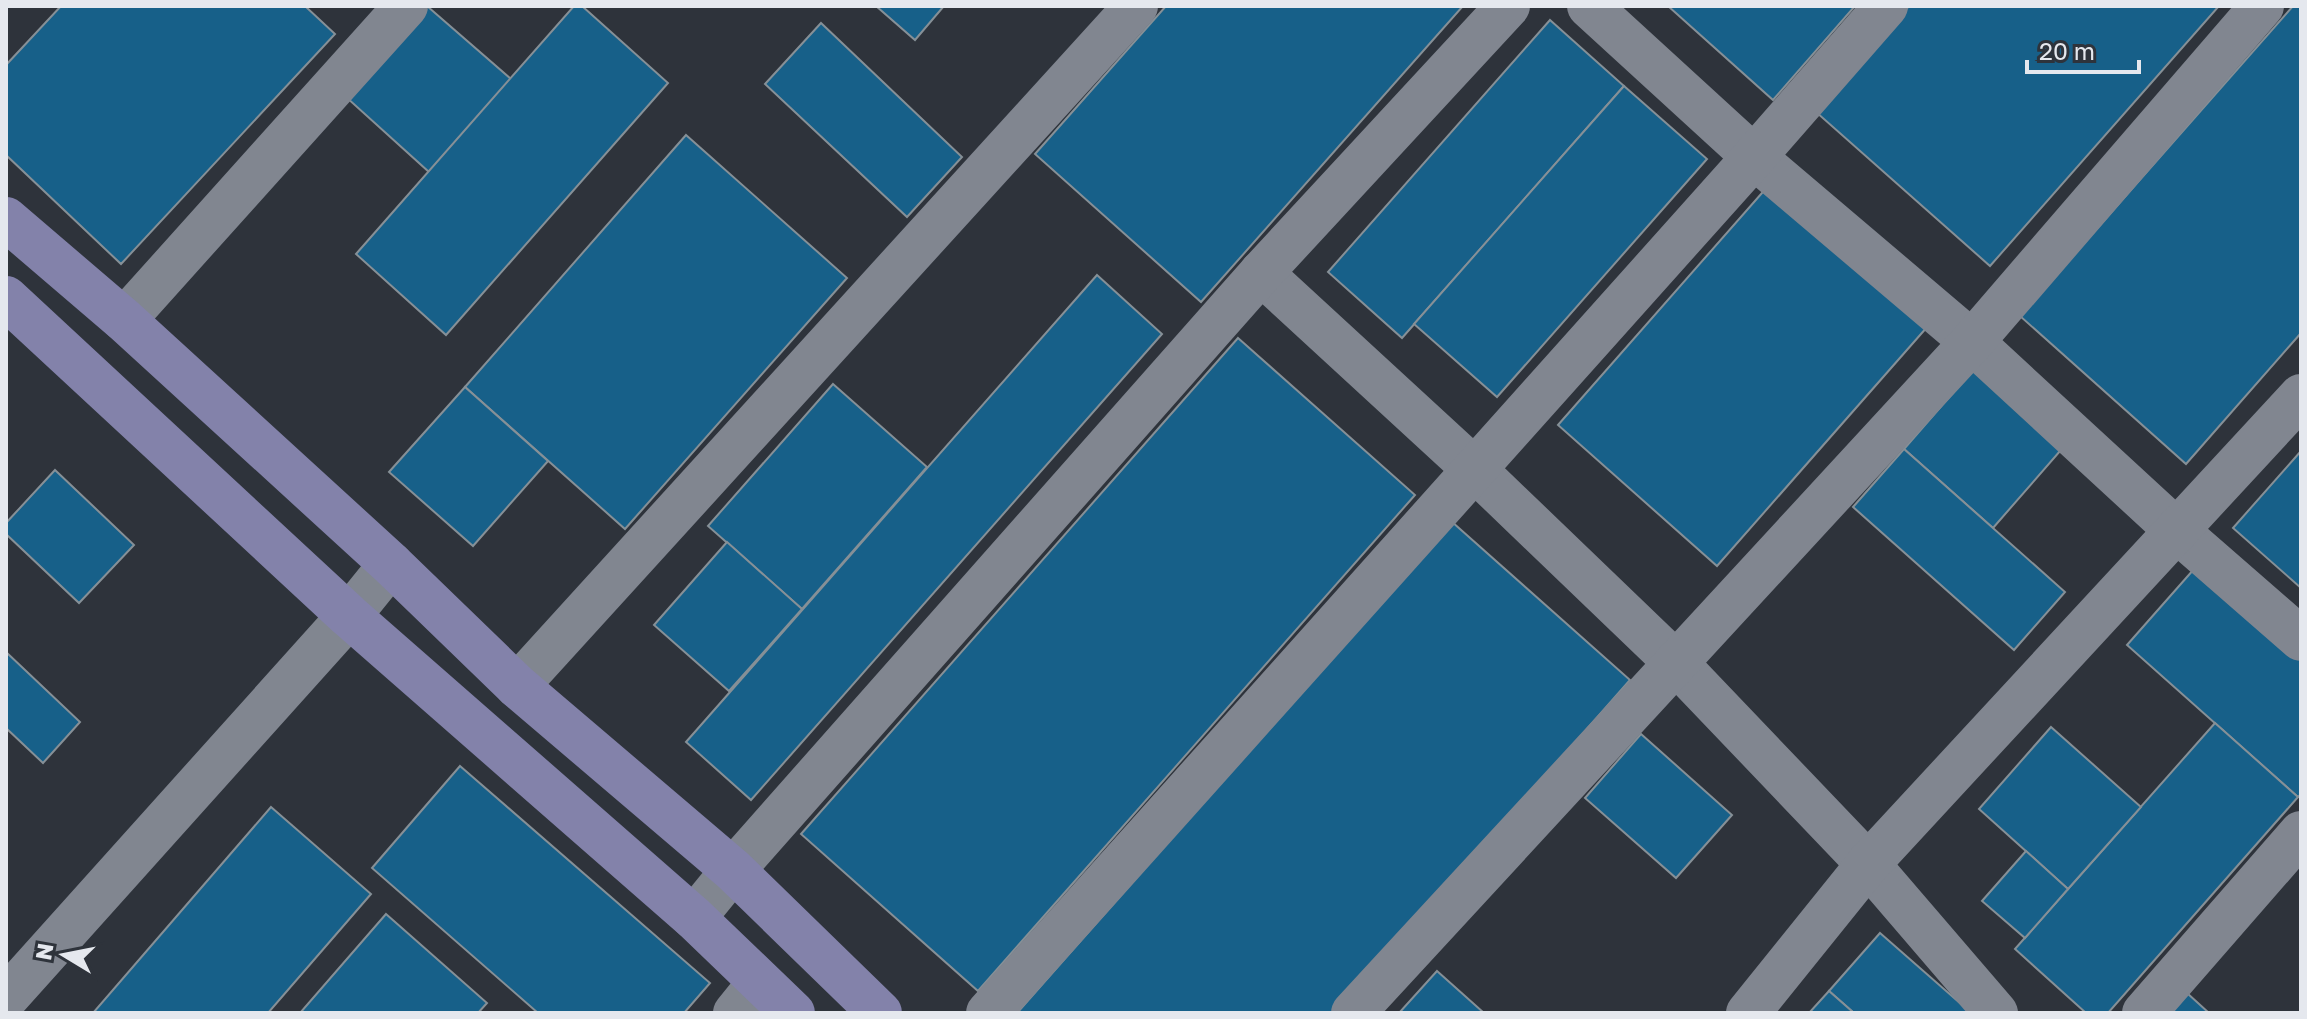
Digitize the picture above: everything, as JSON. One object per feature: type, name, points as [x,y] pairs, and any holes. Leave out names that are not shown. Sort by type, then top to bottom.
[{"type":"main road","points":[[6,219],[124,320],[391,564],[517,686],[733,870],[880,1013]]},
{"type":"main road","points":[[6,298],[349,616],[694,918],[748,998],[793,1013]]},
{"type":"street","points":[[124,320],[406,6]]},
{"type":"street","points":[[517,686],[1136,6]]},
{"type":"street","points":[[694,918],[1261,273],[1508,6]]},
{"type":"street","points":[[1589,6],[1754,157],[1972,342],[2176,530],[2301,639]]},
{"type":"street","points":[[988,1013],[1886,6]]},
{"type":"street","points":[[1353,1013],[1972,342],[2262,6]]},
{"type":"street","points":[[1261,273],[1473,468],[1676,663],[1868,864],[1996,1013]]},
{"type":"street","points":[[1748,1013],[1868,864],[2301,396]]},
{"type":"street","points":[[6,998],[349,616],[391,564]]},
{"type":"street","points":[[2144,1013],[2301,833]]},
{"type":"building","points":[[61,6],[305,6],[335,34],[121,264],[6,155],[6,65]]},
{"type":"building","points":[[427,6],[511,79],[429,172],[346,97]]},
{"type":"building","points":[[574,6],[582,6],[668,83],[446,335],[356,254]]},
{"type":"building","points":[[876,6],[944,6],[915,40]]},
{"type":"building","points":[[1166,6],[1463,6],[1201,302],[1035,154]]},
{"type":"building","points":[[1668,6],[1855,6],[1773,100]]},
{"type":"building","points":[[1909,6],[2219,6],[1990,266],[1816,112]]},
{"type":"building","points":[[2293,6],[2301,6],[2301,333],[2186,464],[2020,316]]},
{"type":"building","points":[[1550,20],[1624,86],[1402,338],[1328,272]]},
{"type":"building","points":[[821,23],[962,157],[907,217],[765,84]]},
{"type":"building","points":[[1624,86],[1707,159],[1497,397],[1414,324]]},
{"type":"building","points":[[686,135],[847,278],[625,529],[465,387]]},
{"type":"building","points":[[1769,185],[1928,326],[1717,566],[1558,425]]},
{"type":"building","points":[[1097,275],[1162,334],[751,800],[686,742]]},
{"type":"building","points":[[1238,338],[1415,495],[978,991],[801,834]]},
{"type":"building","points":[[1978,364],[2067,443],[1993,528],[1904,449]]},
{"type":"building","points":[[833,384],[927,467],[802,609],[708,526]]},
{"type":"building","points":[[465,387],[548,461],[473,546],[389,472]]},
{"type":"building","points":[[1904,449],[2065,592],[2014,650],[1853,507]]},
{"type":"building","points":[[2301,451],[2301,588],[2233,528]]},
{"type":"building","points":[[55,470],[134,545],[79,603],[6,534],[6,523]]},
{"type":"building","points":[[1451,521],[1630,680],[1337,1013],[1017,1013]]},
{"type":"building","points":[[727,542],[802,609],[729,691],[654,625]]},
{"type":"building","points":[[2202,560],[2301,647],[2301,794],[2298,797],[2127,645]]},
{"type":"building","points":[[6,652],[80,722],[43,763],[6,728]]},
{"type":"building","points":[[2215,723],[2298,797],[2108,1013],[2086,1013],[2015,949]]},
{"type":"building","points":[[2051,727],[2141,807],[2068,889],[1979,809]]},
{"type":"building","points":[[1641,734],[1732,815],[1676,878],[1585,798]]},
{"type":"building","points":[[460,766],[710,983],[684,1013],[538,1013],[372,868]]},
{"type":"building","points":[[271,807],[371,894],[268,1013],[93,1013]]},
{"type":"building","points":[[2026,851],[2068,889],[2025,938],[1982,901]]},
{"type":"building","points":[[386,914],[487,1003],[478,1013],[300,1013]]},
{"type":"building","points":[[1880,933],[1969,1011],[1854,1013],[1829,991]]},
{"type":"building","points":[[1437,971],[1484,1013],[1399,1013]]},
{"type":"building","points":[[1829,991],[1854,1013],[1809,1013]]},
{"type":"building","points":[[2187,993],[2209,1013],[2170,1013]]}]
